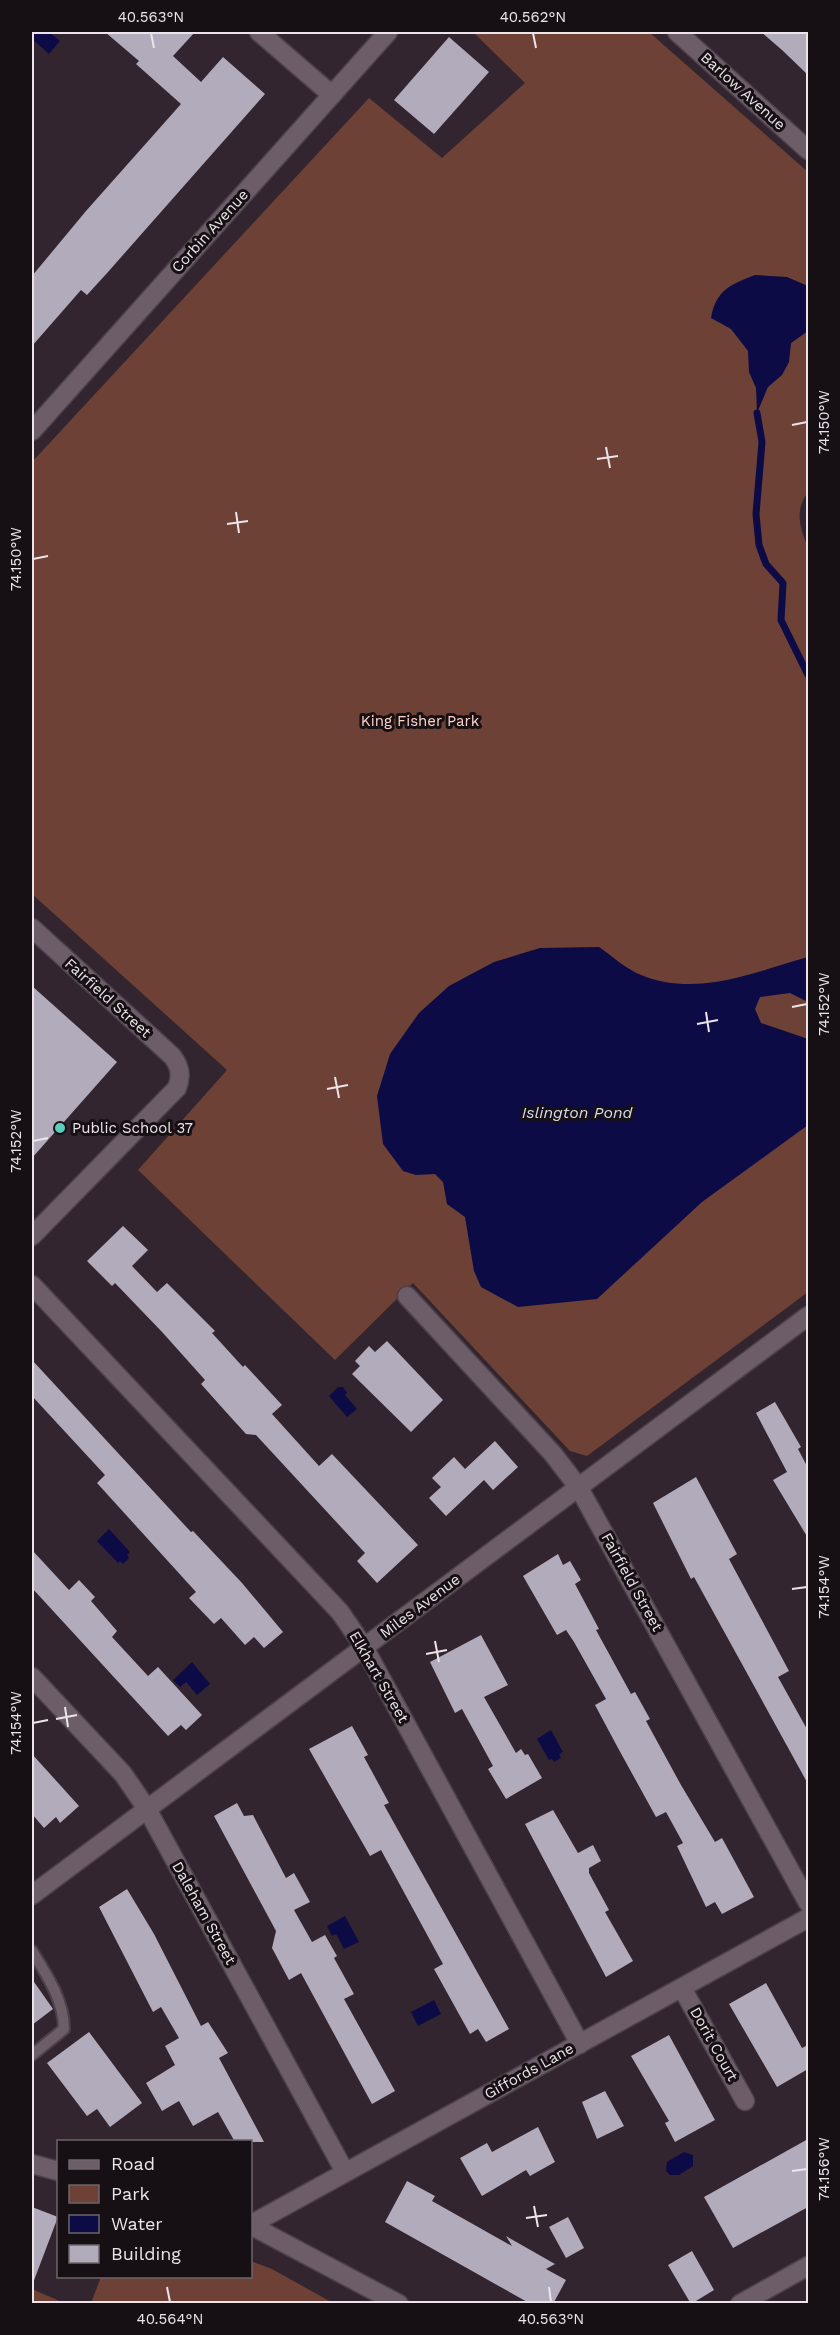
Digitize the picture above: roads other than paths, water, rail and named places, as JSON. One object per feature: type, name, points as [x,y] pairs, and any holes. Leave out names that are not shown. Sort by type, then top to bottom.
[{"type":"street","points":[[259,32],[332,95]]},
{"type":"street","name":"Corbin Avenue","points":[[32,431],[388,32]]},
{"type":"street","name":"Barlow Avenue","points":[[677,32],[808,150]]},
{"type":"street","name":"Fairfield Street","points":[[32,928],[172,1056],[180,1071],[177,1088],[32,1236]]},
{"type":"street","name":"Elkhart Street","points":[[32,1285],[340,1612],[364,1647],[579,2044]]},
{"type":"street","name":"Fairfield Street","points":[[407,1296],[553,1454],[579,1488],[808,1903]]},
{"type":"street","name":"Miles Avenue","points":[[32,1895],[579,1488],[806,1323]]},
{"type":"street","name":"Daleham Street","points":[[32,1677],[123,1774],[147,1809],[345,2172]]},
{"type":"street","name":"Giffords Lane","points":[[252,2224],[808,1918]]},
{"type":"street","name":"Dorit Court","points":[[682,1988],[745,2101]]},
{"type":"street","points":[[32,2164],[57,2171]]},
{"type":"street","points":[[252,2226],[399,2304]]},
{"type":"street","points":[[740,2304],[808,2266]]},
{"type":"lane","points":[[32,1951],[64,2012],[64,2029],[32,2055]]},
{"type":"water","points":[[33,32],[49,32],[60,41],[49,54],[32,39]]},
{"type":"water","points":[[755,275],[787,277],[808,286],[808,331],[791,343],[789,362],[782,375],[768,387],[757,413],[756,388],[749,372],[748,351],[731,329],[711,318],[716,301],[726,290]]},
{"type":"water","name":"Islington Pond","points":[[599,947],[641,975],[683,984],[725,980],[808,957],[808,1002],[790,993],[760,997],[755,1009],[761,1023],[808,1039],[808,1125],[702,1202],[597,1299],[518,1307],[481,1287],[474,1271],[465,1217],[447,1204],[443,1182],[435,1174],[416,1175],[403,1171],[383,1144],[377,1096],[390,1054],[419,1013],[449,986],[494,962],[540,948]]},
{"type":"water","points":[[338,1387],[343,1387],[347,1393],[345,1395],[357,1409],[347,1417],[329,1396]]},
{"type":"water","points":[[109,1529],[130,1552],[127,1555],[129,1558],[123,1564],[120,1561],[118,1563],[97,1541]]},
{"type":"water","points":[[192,1662],[210,1684],[197,1695],[186,1682],[180,1687],[173,1680]]},
{"type":"water","points":[[551,1730],[563,1752],[559,1754],[561,1758],[554,1762],[552,1759],[549,1760],[537,1739]]},
{"type":"water","points":[[345,1916],[359,1942],[344,1949],[336,1934],[332,1936],[327,1926]]},
{"type":"water","points":[[434,2000],[441,2014],[418,2026],[411,2012]]},
{"type":"water","points":[[684,2152],[693,2155],[693,2166],[679,2175],[670,2175],[666,2171],[667,2162]]},
{"type":"waterway","points":[[757,413],[762,442],[756,514],[759,545],[766,564],[783,583],[781,620],[808,675]]},
{"type":"place","name":"Public School 37","points":[[60,1128]]},
{"type":"park label","name":"King Fisher Park","points":[[420,721]]}]
